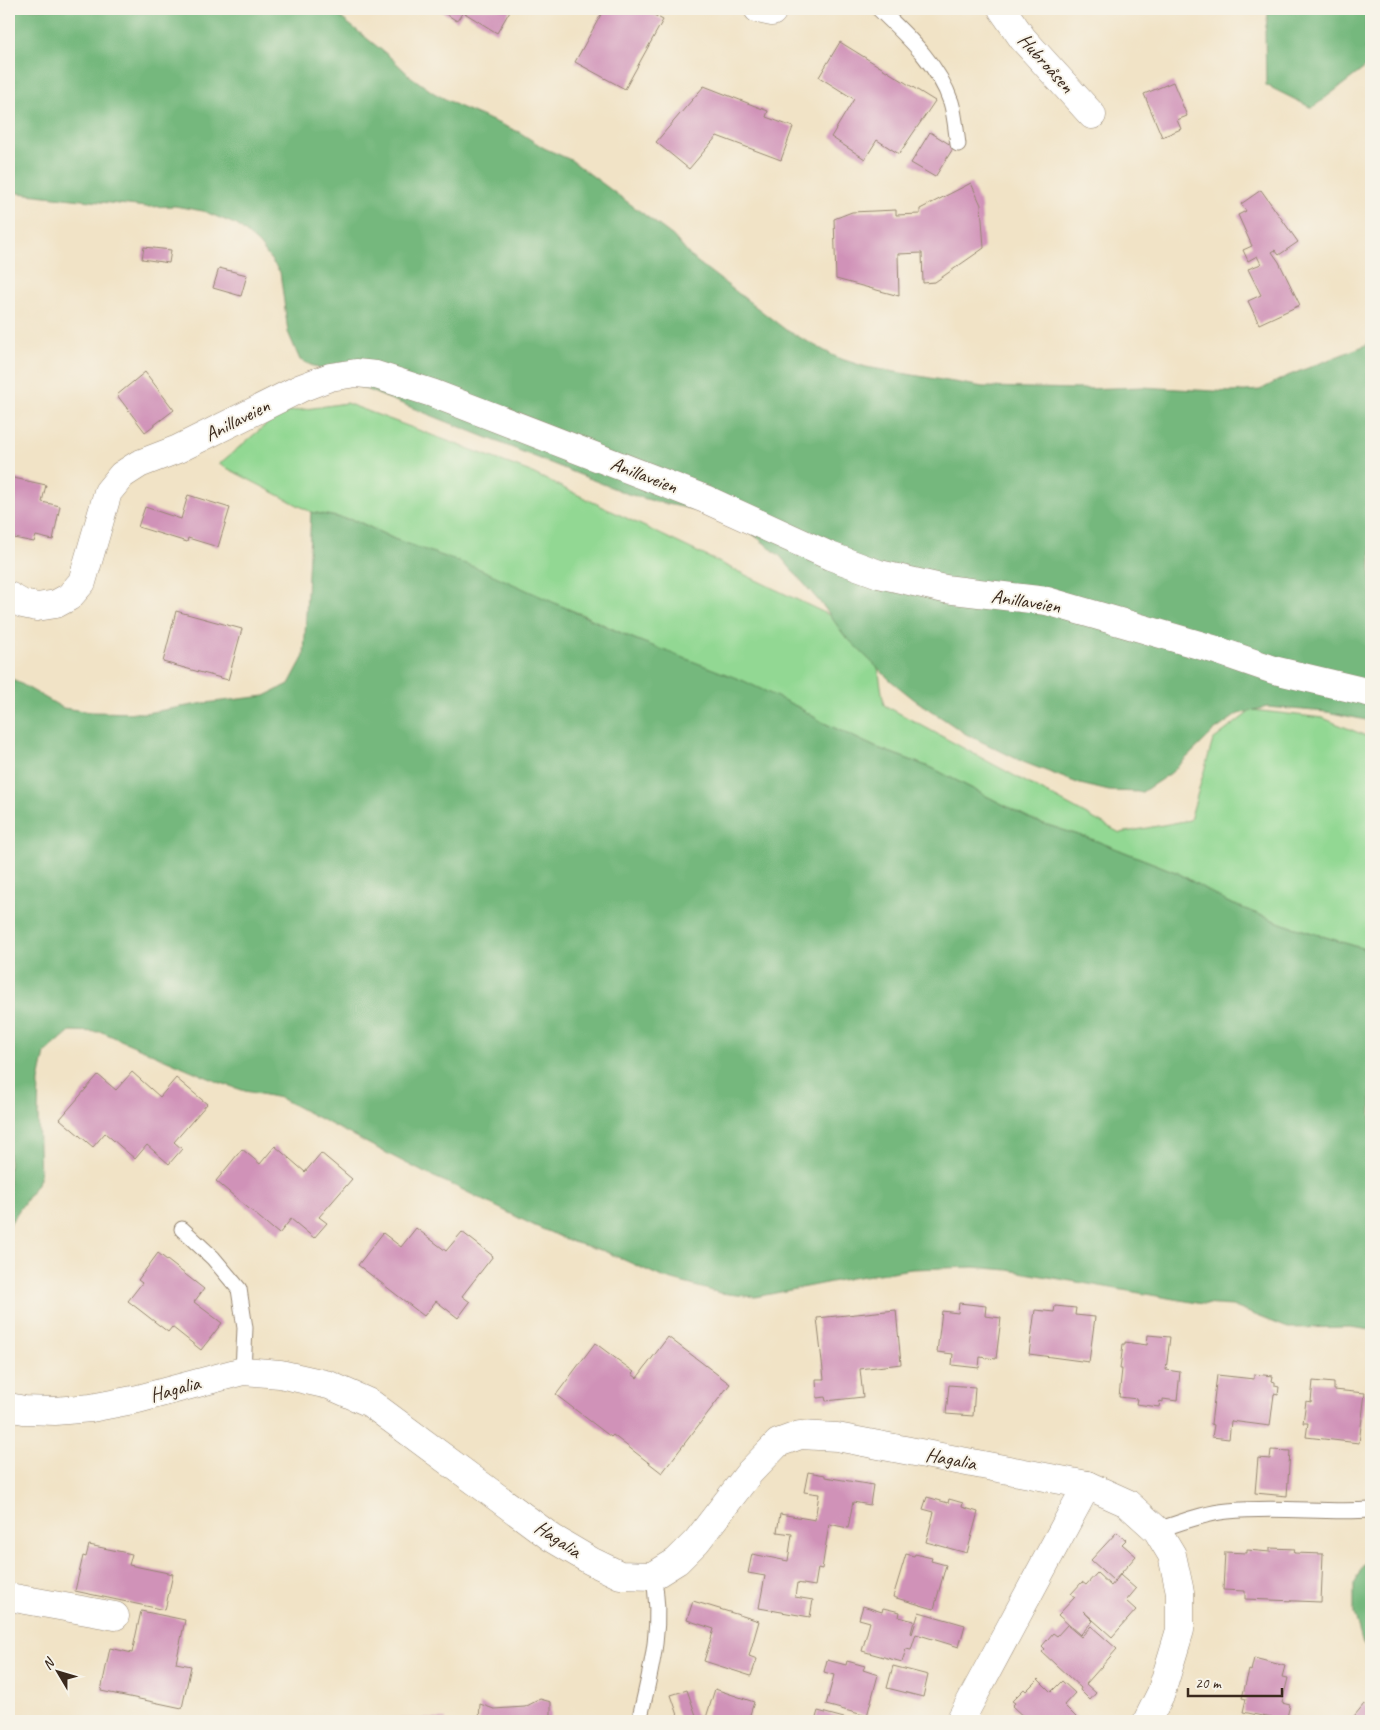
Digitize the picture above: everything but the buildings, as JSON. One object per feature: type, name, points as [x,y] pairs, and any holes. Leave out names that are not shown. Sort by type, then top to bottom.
[{"type":"street","name":"Hubroåsen","points":[[1002,9],[1023,39],[1092,115]]},
{"type":"street","name":"Anillaveien","points":[[9,596],[23,604],[38,607],[56,604],[69,597],[82,582],[108,492],[122,475],[139,464],[178,449],[300,388],[330,377],[356,373],[376,374],[432,393],[705,499],[830,556],[878,574],[945,589],[1047,601],[1213,649],[1274,670],[1371,693]]},
{"type":"street","name":"Hagalia","points":[[9,1407],[24,1410],[55,1411],[91,1408],[138,1399],[243,1371],[280,1374],[329,1385],[370,1403],[552,1538],[591,1561],[620,1575],[654,1576],[677,1561],[697,1541],[750,1472],[778,1443],[800,1435],[836,1437],[1086,1485],[1127,1503],[1157,1530],[1172,1555],[1180,1592],[1180,1630],[1161,1692],[1148,1721]]},
{"type":"street","points":[[960,1721],[1086,1485]]},
{"type":"street","points":[[9,1597],[115,1616]]},
{"type":"lane","points":[[879,9],[913,41],[937,72],[951,103],[958,144]]},
{"type":"lane","points":[[182,1229],[213,1258],[239,1289],[246,1328],[243,1371]]},
{"type":"lane","points":[[1157,1530],[1202,1516],[1226,1511],[1258,1509],[1371,1510]]},
{"type":"lane","points":[[639,1721],[656,1644],[656,1590],[654,1576]]},
{"type":"green space","points":[[9,9],[330,9],[389,56],[410,76],[434,93],[460,107],[519,132],[544,148],[571,160],[673,236],[691,257],[786,330],[838,358],[866,367],[983,387],[1083,389],[1142,387],[1232,392],[1260,390],[1285,377],[1371,343],[1371,721],[1327,712],[1267,707],[1238,714],[1214,731],[1171,773],[1142,792],[1109,791],[1080,784],[1023,762],[966,734],[915,700],[890,680],[844,635],[824,607],[780,556],[732,517],[657,502],[628,494],[355,385],[300,360],[288,332],[280,272],[259,244],[237,225],[203,211],[175,206],[146,207],[9,192]]},
{"type":"green space","points":[[1269,9],[1366,9],[1366,67],[1312,108],[1266,85],[1265,32]]},
{"type":"green space","points":[[346,403],[528,471],[873,636],[884,705],[1120,833],[1190,820],[1213,740],[1252,710],[1323,718],[1371,738],[1371,951],[1283,924],[1227,902],[1178,873],[1094,840],[1035,821],[932,768],[875,747],[822,722],[798,707],[632,638],[581,614],[394,539],[357,521],[311,512],[219,464],[280,413]]},
{"type":"green space","points":[[311,512],[357,521],[394,539],[480,569],[632,638],[744,681],[798,707],[822,722],[875,747],[932,768],[1035,821],[1094,840],[1178,873],[1227,902],[1283,924],[1371,951],[1371,1330],[1350,1327],[1288,1328],[1232,1306],[1203,1304],[1008,1270],[974,1267],[912,1269],[851,1278],[755,1297],[720,1293],[662,1277],[604,1251],[573,1242],[535,1226],[425,1173],[280,1098],[245,1091],[218,1082],[102,1032],[70,1031],[45,1053],[39,1081],[40,1179],[9,1225],[9,677],[63,708],[91,712],[146,713],[205,703],[265,696],[289,684],[304,656]]},
{"type":"green space","points":[[1371,1553],[1371,1657],[1362,1641],[1354,1613],[1354,1583]]}]
